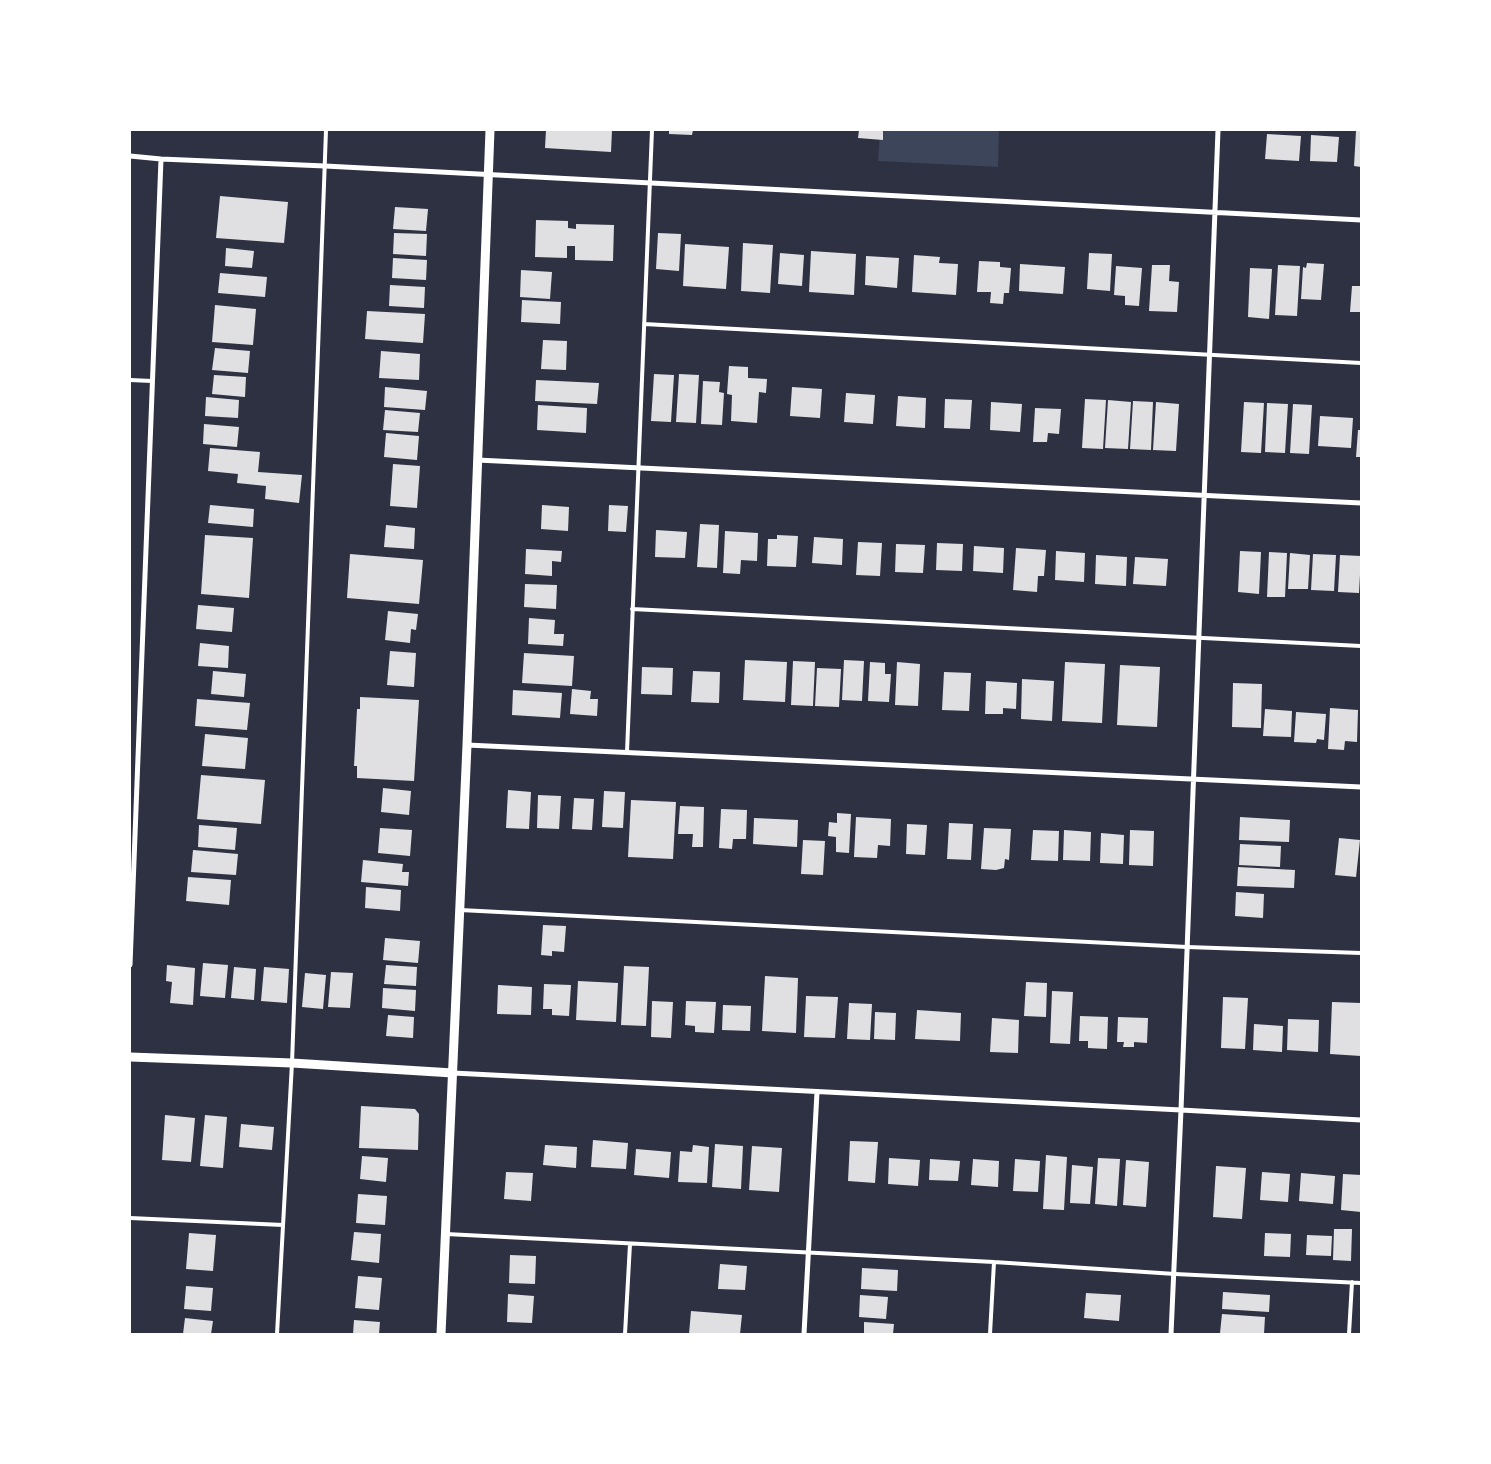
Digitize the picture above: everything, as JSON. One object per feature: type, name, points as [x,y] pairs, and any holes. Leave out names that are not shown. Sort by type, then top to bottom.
[{"type":"street","points":[[441,1334],[467,745],[490,130]]},
{"type":"street","points":[[1171,1334],[1175,1274],[1218,130]]},
{"type":"street","points":[[130,156],[1361,220]]},
{"type":"street","points":[[130,965],[161,159]]},
{"type":"street","points":[[477,460],[1361,503]]},
{"type":"street","points":[[467,745],[1361,788]]},
{"type":"street","points":[[130,1057],[292,1063],[1361,1120]]},
{"type":"street","points":[[804,1334],[817,1092]]},
{"type":"lane","points":[[277,1334],[292,1063],[326,130]]},
{"type":"lane","points":[[627,752],[652,130]]},
{"type":"lane","points":[[644,324],[1361,363]]},
{"type":"lane","points":[[130,380],[152,381]]},
{"type":"lane","points":[[632,609],[1361,646]]},
{"type":"lane","points":[[460,910],[1187,947],[1361,953]]},
{"type":"lane","points":[[130,1218],[283,1225]]},
{"type":"lane","points":[[446,1234],[1361,1283]]},
{"type":"lane","points":[[625,1334],[630,1244]]},
{"type":"lane","points":[[990,1334],[994,1262]]},
{"type":"lane","points":[[1349,1334],[1352,1282]]},
{"type":"shaded area","points":[[880,130],[999,130],[998,167],[878,161]]},
{"type":"building","points":[[546,130],[612,130],[611,152],[545,148]]},
{"type":"building","points":[[669,130],[693,130],[692,135],[669,134]]},
{"type":"building","points":[[859,130],[883,130],[883,140],[858,138]]},
{"type":"building","points":[[1356,131],[1361,131],[1361,167],[1354,166]]},
{"type":"building","points":[[1267,134],[1301,136],[1299,161],[1265,159]]},
{"type":"building","points":[[1311,135],[1339,137],[1337,162],[1310,161]]},
{"type":"building","points":[[220,196],[288,202],[284,243],[216,238]]},
{"type":"building","points":[[395,207],[428,209],[426,231],[393,229]]},
{"type":"building","points":[[536,220],[568,221],[568,228],[576,229],[576,224],[614,225],[613,261],[575,260],[575,246],[567,246],[567,258],[535,257]]},
{"type":"building","points":[[394,233],[427,234],[426,256],[393,254]]},
{"type":"building","points":[[658,233],[681,234],[679,271],[656,269]]},
{"type":"building","points":[[743,243],[773,245],[770,293],[741,291]]},
{"type":"building","points":[[685,244],[729,247],[726,289],[683,286]]},
{"type":"building","points":[[226,248],[254,251],[252,268],[225,266]]},
{"type":"building","points":[[811,251],[856,254],[854,295],[809,292]]},
{"type":"building","points":[[780,253],[804,255],[802,286],[778,284]]},
{"type":"building","points":[[1089,253],[1112,254],[1110,291],[1087,289]]},
{"type":"building","points":[[914,255],[940,257],[939,263],[958,264],[956,295],[912,292]]},
{"type":"building","points":[[866,256],[899,258],[897,288],[865,285]]},
{"type":"building","points":[[393,258],[427,260],[426,280],[392,278]]},
{"type":"building","points":[[979,261],[1000,262],[1000,267],[1011,268],[1009,293],[1004,293],[1003,304],[990,303],[991,292],[977,292]]},
{"type":"building","points":[[1307,263],[1324,264],[1321,300],[1301,299],[1303,267],[1306,268]]},
{"type":"building","points":[[1020,264],[1065,267],[1063,294],[1019,291]]},
{"type":"building","points":[[1152,265],[1170,265],[1169,281],[1179,282],[1177,312],[1149,311]]},
{"type":"building","points":[[1278,265],[1300,266],[1297,316],[1275,315]]},
{"type":"building","points":[[1116,266],[1142,268],[1139,306],[1125,305],[1125,296],[1114,295]]},
{"type":"building","points":[[1250,268],[1272,269],[1269,319],[1248,317]]},
{"type":"building","points":[[521,270],[552,272],[550,299],[520,297]]},
{"type":"building","points":[[220,273],[267,277],[265,297],[218,293]]},
{"type":"building","points":[[390,285],[425,287],[424,308],[389,306]]},
{"type":"building","points":[[1352,286],[1361,286],[1361,312],[1350,312]]},
{"type":"building","points":[[522,300],[561,302],[560,324],[521,322]]},
{"type":"building","points":[[215,305],[256,309],[253,345],[212,342]]},
{"type":"building","points":[[367,311],[425,314],[423,343],[365,339]]},
{"type":"building","points":[[543,340],[567,341],[566,370],[541,369]]},
{"type":"building","points":[[215,348],[250,351],[248,373],[212,370]]},
{"type":"building","points":[[381,351],[420,354],[419,380],[379,378]]},
{"type":"building","points":[[729,366],[748,367],[748,378],[767,379],[766,393],[759,392],[757,423],[731,421],[732,395],[727,394]]},
{"type":"building","points":[[654,374],[674,375],[671,422],[651,421]]},
{"type":"building","points":[[679,374],[699,375],[696,423],[676,422]]},
{"type":"building","points":[[214,375],[246,377],[245,397],[212,394]]},
{"type":"building","points":[[536,380],[599,383],[597,404],[535,401]]},
{"type":"building","points":[[703,381],[720,382],[719,392],[724,393],[722,425],[701,424]]},
{"type":"building","points":[[385,387],[427,391],[425,410],[384,407]]},
{"type":"building","points":[[792,387],[822,389],[820,418],[790,416]]},
{"type":"building","points":[[846,393],[875,395],[873,424],[844,422]]},
{"type":"building","points":[[898,396],[926,398],[925,428],[896,426]]},
{"type":"building","points":[[206,397],[239,400],[238,418],[205,416]]},
{"type":"building","points":[[945,399],[972,400],[970,429],[944,428]]},
{"type":"building","points":[[1085,399],[1106,400],[1103,449],[1082,448]]},
{"type":"building","points":[[1108,400],[1131,402],[1128,449],[1105,448]]},
{"type":"building","points":[[1133,401],[1153,402],[1151,450],[1130,449]]},
{"type":"building","points":[[991,402],[1022,404],[1020,432],[990,430]]},
{"type":"building","points":[[1156,402],[1179,404],[1176,451],[1153,450]]},
{"type":"building","points":[[1244,402],[1264,403],[1261,453],[1241,452]]},
{"type":"building","points":[[1267,403],[1288,404],[1285,453],[1265,452]]},
{"type":"building","points":[[1293,404],[1312,405],[1309,454],[1290,453]]},
{"type":"building","points":[[538,405],[587,408],[586,433],[537,430]]},
{"type":"building","points":[[1035,408],[1061,409],[1059,434],[1048,433],[1047,442],[1033,442]]},
{"type":"building","points":[[385,410],[420,413],[418,432],[383,430]]},
{"type":"building","points":[[1320,416],[1353,418],[1351,448],[1318,446]]},
{"type":"building","points":[[204,424],[239,427],[237,447],[203,444]]},
{"type":"building","points":[[1358,430],[1361,430],[1361,457],[1356,457]]},
{"type":"building","points":[[386,433],[419,436],[417,460],[384,457]]},
{"type":"building","points":[[210,448],[260,452],[258,472],[302,475],[299,503],[265,499],[266,486],[237,483],[238,474],[208,471]]},
{"type":"building","points":[[393,464],[420,466],[417,508],[390,506]]},
{"type":"building","points":[[210,505],[254,509],[253,527],[208,523]]},
{"type":"building","points":[[542,505],[569,507],[568,531],[541,529]]},
{"type":"building","points":[[609,505],[628,506],[626,532],[608,531]]},
{"type":"building","points":[[700,524],[719,525],[717,568],[697,567]]},
{"type":"building","points":[[386,525],[415,528],[414,549],[384,547]]},
{"type":"building","points":[[656,530],[687,532],[685,558],[655,557]]},
{"type":"building","points":[[725,531],[758,533],[757,561],[741,560],[740,574],[723,573]]},
{"type":"building","points":[[205,535],[253,538],[249,598],[201,594]]},
{"type":"building","points":[[777,535],[798,536],[796,567],[767,566],[768,539],[777,539]]},
{"type":"building","points":[[814,537],[843,539],[842,565],[812,563]]},
{"type":"building","points":[[858,542],[882,543],[880,576],[856,575]]},
{"type":"building","points":[[937,543],[963,544],[962,571],[936,570]]},
{"type":"building","points":[[896,544],[925,545],[923,573],[895,572]]},
{"type":"building","points":[[974,546],[1004,548],[1003,573],[973,571]]},
{"type":"building","points":[[1016,548],[1046,550],[1044,576],[1038,576],[1037,592],[1013,590]]},
{"type":"building","points":[[526,549],[562,551],[561,562],[552,561],[552,576],[525,574]]},
{"type":"building","points":[[1056,551],[1085,553],[1084,582],[1055,580]]},
{"type":"building","points":[[1240,551],[1261,552],[1259,594],[1238,592]]},
{"type":"building","points":[[1269,552],[1287,553],[1285,597],[1267,597]]},
{"type":"building","points":[[1290,553],[1310,555],[1308,589],[1288,589]]},
{"type":"building","points":[[350,554],[423,560],[419,604],[347,598]]},
{"type":"building","points":[[1313,554],[1336,555],[1334,591],[1311,590]]},
{"type":"building","points":[[1096,555],[1127,557],[1126,586],[1095,584]]},
{"type":"building","points":[[1340,555],[1361,556],[1359,593],[1338,592]]},
{"type":"building","points":[[1135,557],[1168,559],[1166,586],[1133,584]]},
{"type":"building","points":[[525,584],[557,585],[556,609],[524,607]]},
{"type":"building","points":[[198,605],[234,608],[232,632],[196,629]]},
{"type":"building","points":[[388,611],[418,614],[416,630],[411,629],[410,643],[385,640]]},
{"type":"building","points":[[529,618],[555,620],[554,634],[564,634],[563,646],[528,644]]},
{"type":"building","points":[[200,643],[229,646],[228,668],[198,666]]},
{"type":"building","points":[[390,651],[416,653],[414,687],[387,685]]},
{"type":"building","points":[[524,653],[574,656],[572,686],[522,683]]},
{"type":"building","points":[[745,660],[787,662],[785,702],[743,700]]},
{"type":"building","points":[[844,660],[864,661],[862,701],[842,700]]},
{"type":"building","points":[[793,661],[815,662],[813,706],[791,705]]},
{"type":"building","points":[[870,662],[885,663],[885,674],[891,674],[889,702],[868,701]]},
{"type":"building","points":[[897,662],[920,664],[918,706],[895,705]]},
{"type":"building","points":[[1065,662],[1105,664],[1102,723],[1062,721]]},
{"type":"building","points":[[1120,665],[1160,667],[1157,727],[1117,725]]},
{"type":"building","points":[[642,667],[673,668],[672,695],[641,694]]},
{"type":"building","points":[[817,668],[841,669],[839,707],[815,706]]},
{"type":"building","points":[[213,671],[246,674],[244,697],[211,694]]},
{"type":"building","points":[[693,671],[720,672],[719,703],[691,702]]},
{"type":"building","points":[[944,672],[971,673],[969,711],[942,710]]},
{"type":"building","points":[[1022,679],[1054,681],[1052,721],[1021,719]]},
{"type":"building","points":[[986,681],[1017,683],[1016,709],[1003,708],[1003,714],[985,714]]},
{"type":"building","points":[[1233,683],[1262,684],[1261,728],[1232,727]]},
{"type":"building","points":[[572,689],[591,691],[590,699],[598,699],[597,716],[570,714]]},
{"type":"building","points":[[513,690],[562,693],[560,718],[512,715]]},
{"type":"building","points":[[360,697],[419,700],[414,781],[357,778],[357,766],[354,766],[357,709],[360,709]]},
{"type":"building","points":[[197,699],[250,703],[247,730],[195,726]]},
{"type":"building","points":[[1330,708],[1358,710],[1357,742],[1345,741],[1344,750],[1328,749]]},
{"type":"building","points":[[1265,709],[1292,711],[1291,737],[1263,736]]},
{"type":"building","points":[[1296,712],[1326,714],[1324,740],[1317,739],[1316,743],[1294,742]]},
{"type":"building","points":[[205,734],[248,738],[245,769],[202,766]]},
{"type":"building","points":[[201,775],[265,780],[261,824],[197,819]]},
{"type":"building","points":[[383,788],[411,791],[409,815],[381,812]]},
{"type":"building","points":[[508,790],[531,792],[529,829],[506,828]]},
{"type":"building","points":[[604,791],[625,792],[623,828],[602,827]]},
{"type":"building","points":[[538,795],[561,796],[559,829],[537,828]]},
{"type":"building","points":[[574,798],[594,799],[592,830],[572,829]]},
{"type":"building","points":[[631,800],[676,802],[673,859],[628,857]]},
{"type":"building","points":[[680,806],[704,807],[703,847],[692,847],[693,834],[678,834]]},
{"type":"building","points":[[721,809],[747,810],[746,839],[733,839],[732,849],[719,848]]},
{"type":"building","points":[[837,813],[851,814],[849,853],[836,852],[836,837],[828,836],[829,822],[837,823]]},
{"type":"building","points":[[856,817],[891,819],[890,846],[878,845],[877,858],[854,857]]},
{"type":"building","points":[[1240,817],[1290,820],[1289,842],[1239,840]]},
{"type":"building","points":[[754,818],[798,820],[797,847],[753,844]]},
{"type":"building","points":[[949,823],[973,824],[971,860],[947,859]]},
{"type":"building","points":[[907,824],[927,825],[925,855],[906,854]]},
{"type":"building","points":[[199,825],[237,828],[235,850],[198,847]]},
{"type":"building","points":[[380,828],[412,830],[410,856],[378,853]]},
{"type":"building","points":[[984,828],[1011,829],[1009,860],[1005,859],[1004,868],[996,870],[981,869]]},
{"type":"building","points":[[1033,830],[1059,831],[1058,861],[1031,860]]},
{"type":"building","points":[[1064,830],[1091,832],[1090,861],[1063,860]]},
{"type":"building","points":[[1130,830],[1154,831],[1153,866],[1129,865]]},
{"type":"building","points":[[1101,833],[1124,835],[1123,864],[1100,863]]},
{"type":"building","points":[[1339,838],[1360,840],[1356,877],[1335,875]]},
{"type":"building","points":[[803,840],[825,841],[823,875],[801,874]]},
{"type":"building","points":[[1240,844],[1281,846],[1280,867],[1239,865]]},
{"type":"building","points":[[193,850],[238,854],[236,875],[191,872]]},
{"type":"building","points":[[363,860],[403,864],[402,872],[409,872],[408,886],[361,882]]},
{"type":"building","points":[[1238,867],[1295,870],[1294,888],[1237,886]]},
{"type":"building","points":[[188,877],[231,880],[229,905],[186,901]]},
{"type":"building","points":[[366,887],[401,890],[400,911],[365,908]]},
{"type":"building","points":[[1236,892],[1264,894],[1263,918],[1235,916]]},
{"type":"building","points":[[543,925],[566,926],[564,952],[552,951],[552,956],[541,955]]},
{"type":"building","points":[[385,938],[420,941],[418,963],[383,960]]},
{"type":"building","points":[[203,963],[228,965],[225,998],[200,996]]},
{"type":"building","points":[[167,965],[195,968],[193,1005],[170,1003],[172,982],[166,981]]},
{"type":"building","points":[[386,965],[417,967],[416,986],[384,984]]},
{"type":"building","points":[[624,966],[649,967],[646,1026],[621,1025]]},
{"type":"building","points":[[234,967],[256,969],[254,1000],[231,998]]},
{"type":"building","points":[[264,967],[289,969],[287,1003],[261,1001]]},
{"type":"building","points":[[331,972],[353,973],[350,1008],[328,1007]]},
{"type":"building","points":[[305,973],[326,975],[323,1009],[302,1007]]},
{"type":"building","points":[[765,976],[798,978],[796,1033],[762,1031]]},
{"type":"building","points":[[578,981],[618,983],[616,1022],[576,1020]]},
{"type":"building","points":[[1026,982],[1047,983],[1046,1017],[1024,1016]]},
{"type":"building","points":[[544,984],[571,985],[569,1016],[552,1015],[552,1009],[543,1009]]},
{"type":"building","points":[[498,985],[532,987],[531,1015],[497,1014]]},
{"type":"building","points":[[383,988],[416,990],[415,1011],[382,1008]]},
{"type":"building","points":[[1052,991],[1073,992],[1070,1044],[1050,1043]]},
{"type":"building","points":[[806,996],[838,997],[835,1038],[804,1037]]},
{"type":"building","points":[[1223,997],[1248,998],[1245,1049],[1221,1048]]},
{"type":"building","points":[[652,1001],[673,1002],[671,1038],[651,1037]]},
{"type":"building","points":[[686,1001],[716,1002],[714,1033],[695,1032],[695,1026],[685,1025]]},
{"type":"building","points":[[1332,1002],[1361,1003],[1361,1056],[1330,1054]]},
{"type":"building","points":[[849,1003],[872,1004],[870,1040],[847,1039]]},
{"type":"building","points":[[723,1005],[751,1006],[750,1031],[722,1030]]},
{"type":"building","points":[[917,1010],[961,1013],[960,1041],[915,1039]]},
{"type":"building","points":[[875,1012],[896,1013],[895,1040],[874,1039]]},
{"type":"building","points":[[388,1015],[414,1017],[413,1038],[386,1036]]},
{"type":"building","points":[[1080,1016],[1108,1017],[1107,1049],[1088,1048],[1088,1041],[1079,1041]]},
{"type":"building","points":[[1118,1017],[1148,1018],[1147,1043],[1134,1042],[1134,1047],[1123,1047],[1124,1042],[1117,1042]]},
{"type":"building","points":[[992,1018],[1019,1020],[1018,1053],[990,1052]]},
{"type":"building","points":[[1288,1019],[1319,1020],[1318,1052],[1287,1050]]},
{"type":"building","points":[[1254,1024],[1283,1026],[1282,1052],[1253,1050]]},
{"type":"building","points":[[361,1106],[415,1109],[419,1114],[418,1150],[359,1148]]},
{"type":"building","points":[[165,1115],[195,1118],[191,1162],[162,1160]]},
{"type":"building","points":[[205,1115],[227,1117],[223,1168],[200,1166]]},
{"type":"building","points":[[241,1124],[274,1127],[272,1150],[239,1147]]},
{"type":"building","points":[[593,1140],[628,1143],[626,1169],[591,1167]]},
{"type":"building","points":[[850,1141],[878,1142],[875,1183],[848,1181]]},
{"type":"building","points":[[715,1144],[743,1146],[741,1189],[712,1187]]},
{"type":"building","points":[[545,1145],[577,1147],[576,1168],[543,1165]]},
{"type":"building","points":[[693,1145],[709,1147],[707,1183],[678,1182],[680,1151],[692,1152]]},
{"type":"building","points":[[752,1146],[782,1148],[779,1192],[749,1190]]},
{"type":"building","points":[[636,1149],[671,1152],[669,1178],[634,1175]]},
{"type":"building","points":[[1046,1155],[1067,1157],[1064,1210],[1043,1209]]},
{"type":"building","points":[[362,1156],[388,1158],[386,1182],[360,1179]]},
{"type":"building","points":[[889,1158],[920,1160],[918,1186],[888,1184]]},
{"type":"building","points":[[1098,1158],[1120,1159],[1117,1206],[1095,1204]]},
{"type":"building","points":[[930,1159],[960,1161],[958,1181],[929,1180]]},
{"type":"building","points":[[973,1159],[999,1161],[998,1187],[971,1185]]},
{"type":"building","points":[[1015,1159],[1040,1161],[1038,1192],[1013,1191]]},
{"type":"building","points":[[1126,1160],[1149,1162],[1146,1207],[1123,1205]]},
{"type":"building","points":[[1072,1165],[1093,1167],[1090,1204],[1070,1203]]},
{"type":"building","points":[[1216,1166],[1246,1168],[1242,1219],[1213,1217]]},
{"type":"building","points":[[506,1172],[533,1173],[531,1201],[504,1199]]},
{"type":"building","points":[[1262,1172],[1290,1174],[1288,1202],[1260,1200]]},
{"type":"building","points":[[1301,1173],[1335,1176],[1333,1204],[1299,1201]]},
{"type":"building","points":[[1343,1174],[1361,1175],[1361,1212],[1341,1210]]},
{"type":"building","points":[[358,1194],[387,1196],[385,1225],[356,1223]]},
{"type":"building","points":[[1334,1229],[1352,1229],[1351,1261],[1333,1260]]},
{"type":"building","points":[[354,1232],[381,1234],[379,1263],[351,1260]]},
{"type":"building","points":[[189,1233],[216,1235],[213,1271],[186,1269]]},
{"type":"building","points":[[1265,1233],[1291,1234],[1290,1257],[1264,1256]]},
{"type":"building","points":[[1307,1235],[1332,1236],[1331,1256],[1306,1255]]},
{"type":"building","points":[[510,1255],[536,1256],[535,1284],[509,1283]]},
{"type":"building","points":[[720,1264],[747,1266],[745,1290],[718,1289]]},
{"type":"building","points":[[862,1268],[898,1270],[897,1291],[861,1289]]},
{"type":"building","points":[[358,1276],[382,1278],[379,1310],[355,1308]]},
{"type":"building","points":[[186,1286],[213,1288],[211,1311],[184,1309]]},
{"type":"building","points":[[1223,1292],[1270,1295],[1269,1312],[1222,1309]]},
{"type":"building","points":[[1086,1293],[1121,1295],[1119,1321],[1084,1318]]},
{"type":"building","points":[[508,1294],[534,1296],[532,1323],[507,1322]]},
{"type":"building","points":[[860,1295],[888,1297],[886,1319],[859,1317]]},
{"type":"building","points":[[691,1311],[742,1315],[740,1334],[689,1334]]},
{"type":"building","points":[[1222,1314],[1265,1317],[1264,1334],[1220,1333]]},
{"type":"building","points":[[185,1318],[213,1321],[211,1334],[183,1334]]},
{"type":"building","points":[[354,1320],[380,1322],[379,1334],[353,1334]]},
{"type":"building","points":[[864,1322],[894,1324],[893,1334],[864,1334]]}]
